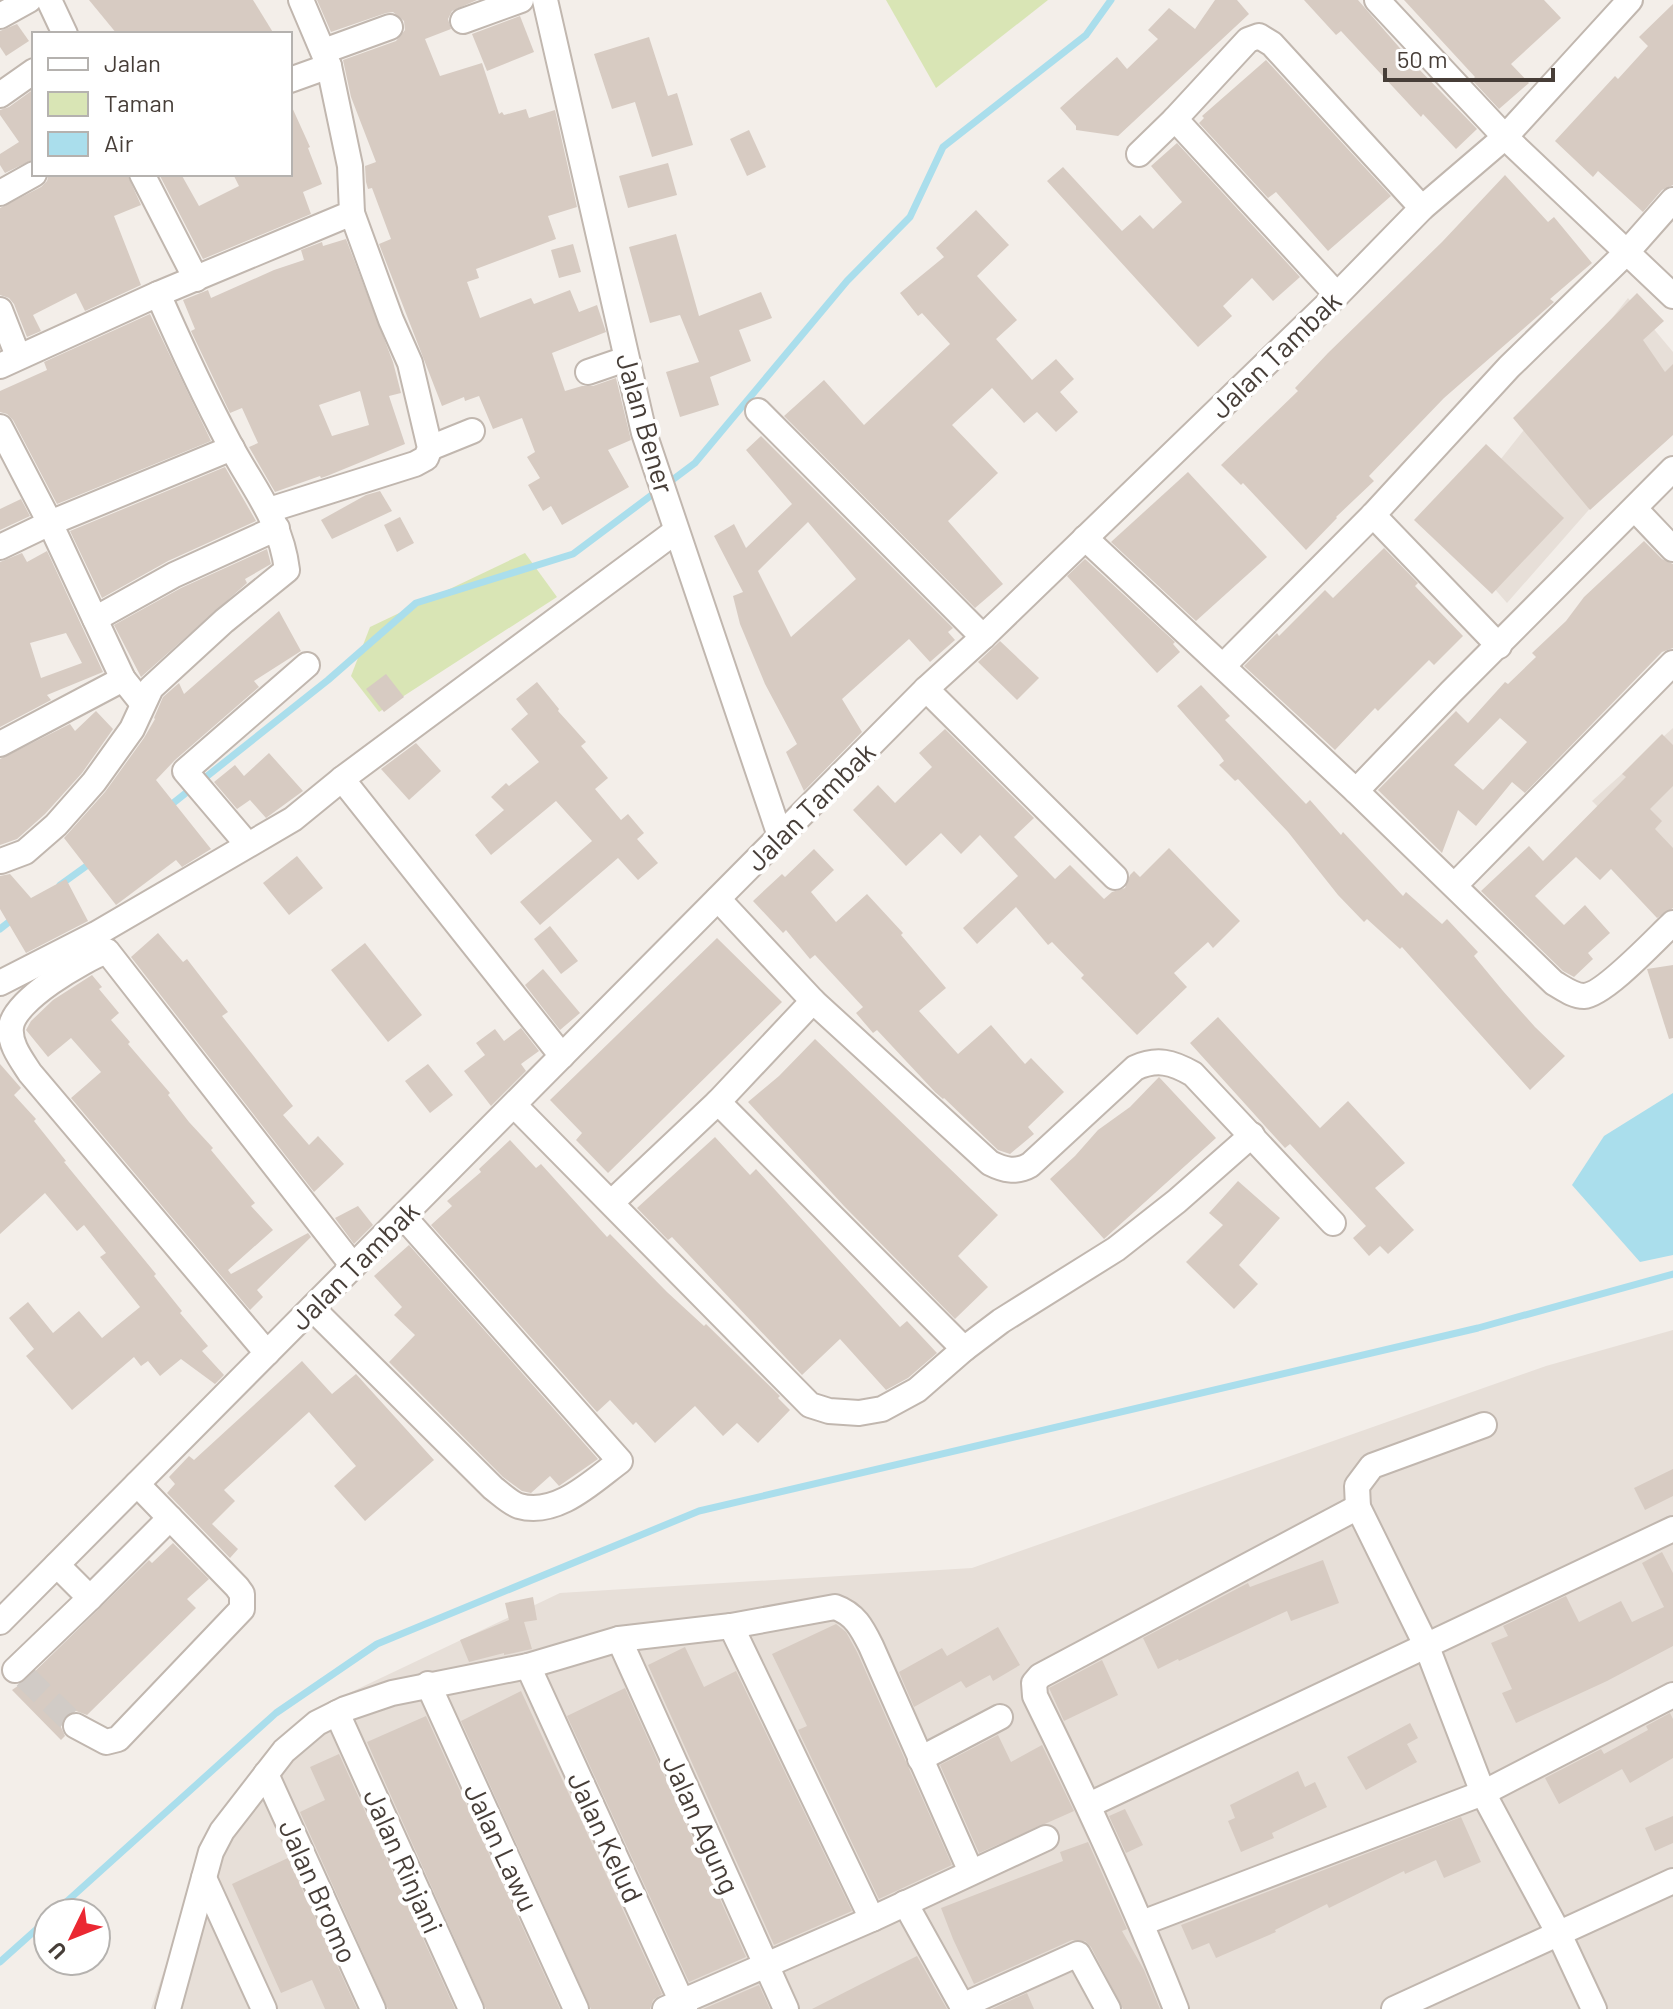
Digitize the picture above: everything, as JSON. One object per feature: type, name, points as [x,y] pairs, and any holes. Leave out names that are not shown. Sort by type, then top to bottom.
[{"type":"street","points":[[0,16],[29,0]]},
{"type":"street","points":[[49,0],[64,32]]},
{"type":"street","points":[[95,619],[273,519],[415,464],[426,458],[430,448],[410,363],[352,213],[350,166],[326,58],[301,0]]},
{"type":"street","points":[[463,21],[521,0]]},
{"type":"street","name":"Jalan Bener","points":[[545,0],[644,433],[780,836]]},
{"type":"street","points":[[1377,0],[1505,137],[1673,296]]},
{"type":"street","name":"Jalan Tambak","points":[[0,1622],[926,689],[1337,295],[1422,208],[1505,137],[1630,0]]},
{"type":"street","points":[[292,79],[326,58],[390,27]]},
{"type":"street","points":[[1139,154],[1240,47],[1254,36],[1259,36],[1272,44],[1422,208]]},
{"type":"street","points":[[0,95],[32,72]]},
{"type":"street","points":[[1175,119],[1337,295]]},
{"type":"street","points":[[0,193],[32,175]]},
{"type":"street","points":[[143,176],[196,279]]},
{"type":"street","points":[[1223,666],[1373,515],[1509,367],[1627,252],[1673,200]]},
{"type":"street","points":[[0,310],[9,361],[158,294],[352,213]]},
{"type":"street","points":[[0,861],[25,852],[56,825],[94,782],[132,729],[151,688],[224,621],[287,570],[284,544],[273,519],[232,448],[158,294]]},
{"type":"street","points":[[588,372],[626,359]]},
{"type":"street","points":[[758,411],[983,637]]},
{"type":"street","points":[[0,427],[50,523],[123,679],[143,704]]},
{"type":"street","points":[[430,448],[472,431]]},
{"type":"street","points":[[0,547],[50,523],[232,448]]},
{"type":"street","points":[[1356,791],[1673,469]]},
{"type":"street","points":[[1635,509],[1673,549]]},
{"type":"street","points":[[1373,515],[1499,646]]},
{"type":"street","points":[[0,983],[96,934],[293,819],[342,779],[676,531]]},
{"type":"street","points":[[1085,538],[1356,791],[1554,983],[1576,995],[1585,996],[1601,989],[1670,929]]},
{"type":"street","points":[[1455,885],[1673,663]]},
{"type":"street","points":[[247,844],[185,771],[307,665]]},
{"type":"street","points":[[0,744],[123,679]]},
{"type":"street","points":[[926,689],[1115,877]]},
{"type":"street","points":[[342,779],[562,1056]]},
{"type":"street","points":[[718,899],[813,1001],[990,1163],[1002,1169],[1021,1170],[1030,1165],[1135,1068],[1151,1061],[1167,1062],[1193,1074],[1333,1223]]},
{"type":"street","points":[[267,1353],[30,1073],[11,1041],[11,1024],[19,1009],[38,991],[107,951],[353,1266]]},
{"type":"street","points":[[612,1202],[718,1102],[813,1001]]},
{"type":"street","points":[[718,1102],[964,1349]]},
{"type":"street","points":[[514,1105],[810,1405],[829,1411],[859,1413],[882,1409],[917,1390],[1001,1321],[1116,1249],[1177,1201],[1252,1135]]},
{"type":"street","points":[[312,1308],[493,1488],[519,1506],[546,1506],[565,1500],[620,1461],[403,1216]]},
{"type":"street","points":[[1484,1425],[1372,1466],[1357,1486],[1358,1507],[1427,1647],[1483,1793],[1559,1934],[1594,2009]]},
{"type":"street","points":[[76,1726],[106,1742],[118,1739],[242,1609],[242,1594],[237,1587],[137,1484]]},
{"type":"street","points":[[1176,2009],[1142,1923],[1033,1687],[1040,1676],[1358,1507]]},
{"type":"street","points":[[13,1669],[170,1518]]},
{"type":"street","points":[[1089,1805],[1673,1529]]},
{"type":"street","points":[[57,1565],[90,1598]]},
{"type":"street","points":[[168,2009],[211,1852],[222,1831],[284,1751],[317,1723],[392,1693],[528,1666],[619,1639],[731,1626],[835,1607],[847,1611],[855,1618],[871,1646],[971,1872]]},
{"type":"street","points":[[731,1626],[872,1919]]},
{"type":"street","name":"Jalan Agung","points":[[619,1639],[786,2009]]},
{"type":"street","name":"Jalan Kelud","points":[[528,1666],[677,2006]]},
{"type":"street","name":"Jalan Lawu","points":[[428,1684],[576,2009]]},
{"type":"street","points":[[1142,1923],[1483,1793],[1673,1695]]},
{"type":"street","name":"Jalan Rinjani","points":[[337,1713],[471,2009]]},
{"type":"street","points":[[920,1759],[1000,1717]]},
{"type":"street","name":"Jalan Bromo","points":[[266,1774],[373,2009]]},
{"type":"street","points":[[677,2006],[1046,1838]]},
{"type":"street","points":[[204,1878],[264,2009]]},
{"type":"street","points":[[1394,2009],[1673,1881]]},
{"type":"street","points":[[905,1903],[963,2008],[1078,1954],[1108,2009]]},
{"type":"shaded area","points":[[1628,298],[1673,352],[1673,414],[1507,603],[1444,531]]},
{"type":"shaded area","points":[[1673,728],[1673,879],[1592,801]]},
{"type":"shaded area","points":[[1673,1330],[1673,2009],[151,2009],[210,1833],[324,1705],[560,1593],[972,1568],[1546,1366]]},
{"type":"green space","points":[[886,0],[1048,0],[936,88]]},
{"type":"green space","points":[[525,553],[557,597],[379,712],[351,676],[370,627]]},
{"type":"water","points":[[1673,1093],[1673,1255],[1640,1262],[1572,1185],[1604,1136]]},
{"type":"building","points":[[89,0],[253,0],[273,32],[115,32]]},
{"type":"building","points":[[317,0],[477,0],[452,11],[448,19],[451,29],[425,39],[440,76],[482,63],[499,114],[526,109],[529,118],[555,110],[577,207],[548,216],[556,239],[476,269],[479,278],[467,282],[480,318],[531,298],[534,304],[570,290],[579,312],[597,305],[606,332],[552,353],[565,391],[616,378],[631,440],[608,450],[629,487],[562,525],[551,506],[543,511],[528,485],[540,478],[527,457],[535,452],[522,418],[493,429],[479,396],[465,401],[464,397],[442,406],[379,244],[391,239],[372,188],[368,189],[366,182],[365,166],[376,162],[351,97],[343,60],[396,41],[405,30],[404,21],[393,12],[386,13],[331,32]]},
{"type":"building","points":[[1215,0],[1237,0],[1249,14],[1118,136],[1076,130],[1060,108],[1117,57],[1127,69],[1158,39],[1148,30],[1169,8],[1195,29]]},
{"type":"building","points":[[1304,0],[1358,0],[1477,129],[1456,149],[1423,114],[1421,117],[1341,31],[1336,35]]},
{"type":"building","points":[[1404,0],[1544,0],[1561,18],[1511,64],[1529,83],[1499,109],[1472,80],[1475,77]]},
{"type":"building","points":[[1673,4],[1673,185],[1662,190],[1643,212],[1598,171],[1593,177],[1555,141],[1615,76],[1618,79],[1648,46],[1639,37]]},
{"type":"building","points":[[520,16],[534,52],[487,71],[472,34]]},
{"type":"building","points":[[17,24],[29,41],[6,56],[0,47],[0,31]]},
{"type":"building","points":[[649,37],[668,96],[677,93],[693,145],[652,157],[635,102],[612,109],[594,54]]},
{"type":"building","points":[[1266,60],[1391,196],[1328,251],[1276,192],[1268,198],[1199,123],[1204,118],[1202,116]]},
{"type":"building","points":[[32,90],[32,160],[5,173],[0,165],[0,154],[19,142],[0,115],[0,110]]},
{"type":"building","points":[[292,107],[322,184],[303,192],[311,214],[203,259],[160,176],[182,176],[199,206],[239,186],[234,176],[292,176]]},
{"type":"building","points":[[749,130],[766,167],[747,176],[730,139]]},
{"type":"building","points":[[1177,143],[1300,277],[1273,301],[1252,278],[1223,306],[1232,316],[1198,347],[1047,181],[1063,167],[1122,231],[1140,215],[1153,229],[1182,202],[1151,166]]},
{"type":"building","points":[[668,163],[677,195],[628,208],[619,176]]},
{"type":"building","points":[[1505,175],[1548,222],[1554,217],[1592,263],[1550,299],[1554,302],[1444,398],[1369,476],[1374,481],[1306,550],[1243,483],[1241,485],[1221,465],[1298,391],[1295,388],[1328,353],[1442,242]]},
{"type":"building","points":[[48,176],[128,176],[141,205],[114,216],[141,285],[85,311],[76,293],[33,315],[41,331],[27,337],[14,304],[0,295],[0,208],[47,181]]},
{"type":"building","points":[[976,210],[1009,245],[977,276],[1017,320],[996,339],[1032,380],[1056,359],[1074,379],[1060,392],[1078,412],[1056,432],[1037,412],[1024,423],[992,388],[952,425],[998,473],[948,521],[1003,584],[975,608],[784,416],[824,380],[864,425],[950,344],[922,313],[918,316],[900,293],[944,257],[936,248]]},
{"type":"building","points":[[676,234],[699,316],[761,292],[772,318],[739,330],[751,361],[710,377],[719,405],[680,417],[666,372],[699,362],[680,315],[650,323],[629,247]]},
{"type":"building","points":[[346,239],[393,362],[401,393],[389,396],[405,444],[327,476],[275,492],[249,447],[258,443],[242,408],[230,413],[191,331],[195,329],[183,300],[208,290],[211,298],[304,260],[301,250],[322,242],[323,246]],"holes":[[[360,391],[369,425],[332,436],[319,405]]]},
{"type":"building","points":[[573,244],[581,272],[559,278],[551,250]]},
{"type":"building","points":[[1637,293],[1664,321],[1643,340],[1665,372],[1673,364],[1673,435],[1590,510],[1513,418]]},
{"type":"building","points":[[150,314],[211,441],[57,504],[13,420],[0,412],[0,391],[47,370],[44,362]]},
{"type":"building","points":[[761,436],[953,628],[948,632],[955,640],[930,662],[909,639],[842,699],[862,732],[804,791],[786,752],[797,744],[765,684],[740,624],[733,596],[743,592],[714,536],[734,524],[746,548],[792,504],[746,450]],"holes":[[[808,522],[856,579],[791,637],[758,571]]]},
{"type":"building","points":[[1486,444],[1564,518],[1492,594],[1414,520]]},
{"type":"building","points":[[225,467],[256,521],[168,561],[102,598],[70,531]]},
{"type":"building","points":[[1188,472],[1267,557],[1196,621],[1111,542]]},
{"type":"building","points":[[380,491],[392,511],[332,539],[321,520],[366,495]]},
{"type":"building","points":[[21,499],[30,516],[0,530],[0,509]]},
{"type":"building","points":[[400,517],[414,543],[397,552],[384,525]]},
{"type":"building","points":[[1644,541],[1662,559],[1673,564],[1673,648],[1662,652],[1525,793],[1512,782],[1476,826],[1458,810],[1442,853],[1378,790],[1456,711],[1468,723],[1505,682],[1508,684],[1536,657],[1532,653],[1566,621],[1584,597]],"holes":[[[1500,718],[1527,742],[1483,790],[1454,765]]]},
{"type":"building","points":[[1384,548],[1463,636],[1434,665],[1429,660],[1378,711],[1375,708],[1335,750],[1244,666],[1325,590],[1333,598]]},
{"type":"building","points":[[267,549],[271,564],[245,579],[247,583],[141,677],[114,625],[181,588]]},
{"type":"building","points":[[47,551],[103,672],[47,695],[51,700],[0,727],[0,562],[22,553],[27,562]],"holes":[[[66,633],[82,663],[41,678],[30,643]]]},
{"type":"building","points":[[1085,559],[1175,642],[1173,644],[1180,652],[1157,673],[1067,576]]},
{"type":"building","points":[[279,611],[301,651],[254,681],[259,687],[156,780],[211,849],[182,867],[176,860],[116,905],[64,838],[105,792],[144,738],[163,697],[179,683],[184,694]]},
{"type":"building","points":[[1000,641],[1039,678],[1017,700],[978,662]]},
{"type":"building","points":[[386,674],[404,697],[384,712],[366,689]]},
{"type":"building","points":[[537,682],[586,742],[581,746],[608,778],[595,789],[621,820],[628,814],[644,833],[637,839],[658,863],[638,880],[618,858],[540,925],[520,902],[592,841],[556,801],[491,855],[475,835],[504,810],[491,797],[506,783],[509,786],[539,762],[511,729],[528,714],[516,699]]},
{"type":"building","points":[[1201,685],[1230,716],[1225,720],[1306,804],[1310,800],[1403,896],[1406,892],[1442,924],[1447,919],[1478,952],[1474,956],[1503,991],[1565,1056],[1530,1090],[1402,947],[1400,949],[1367,919],[1364,922],[1338,895],[1288,832],[1238,779],[1235,781],[1219,765],[1224,761],[1220,755],[1177,706]]},
{"type":"building","points":[[96,711],[113,729],[82,773],[45,814],[17,839],[0,845],[0,759],[70,724],[75,731]]},
{"type":"building","points":[[945,729],[1034,818],[1014,837],[1055,879],[1070,865],[1104,899],[1112,892],[1125,888],[1134,871],[1140,877],[1169,848],[1240,921],[1213,948],[1208,942],[1174,973],[1187,987],[1137,1035],[1081,978],[1084,975],[1052,942],[1048,945],[1016,907],[977,944],[963,928],[1018,876],[980,835],[961,854],[941,833],[906,866],[853,810],[878,785],[895,803],[932,767],[919,753]]},
{"type":"building","points":[[1662,734],[1673,745],[1673,786],[1650,809],[1662,821],[1655,829],[1673,848],[1673,908],[1657,918],[1611,869],[1600,880],[1576,857],[1535,896],[1564,925],[1585,905],[1610,933],[1588,953],[1593,959],[1574,977],[1563,971],[1481,891],[1529,846],[1543,861],[1626,777],[1622,774]]},
{"type":"building","points":[[416,743],[441,771],[409,800],[381,769]]},
{"type":"building","points":[[269,753],[303,791],[266,818],[250,800],[237,809],[214,782],[235,765],[244,776]]},
{"type":"building","points":[[814,849],[834,870],[811,892],[836,922],[867,894],[903,933],[901,935],[946,988],[919,1011],[958,1054],[991,1025],[1025,1064],[1031,1058],[1064,1092],[1028,1127],[1034,1134],[1010,1154],[998,1150],[935,1092],[877,1030],[873,1033],[856,1013],[863,1007],[815,955],[810,959],[786,930],[783,933],[753,901],[782,874],[785,877]]},
{"type":"building","points":[[297,856],[323,888],[289,915],[263,883]]},
{"type":"building","points":[[10,874],[31,898],[66,879],[88,921],[26,953],[0,909],[0,876]]},
{"type":"building","points":[[550,926],[578,961],[561,974],[534,939]]},
{"type":"building","points":[[158,933],[183,962],[187,959],[228,1012],[222,1016],[293,1106],[283,1115],[309,1145],[318,1136],[344,1164],[314,1192],[131,957]]},
{"type":"building","points":[[717,938],[782,1002],[608,1173],[576,1140],[582,1133],[550,1100]]},
{"type":"building","points":[[365,943],[422,1015],[388,1042],[331,970]]},
{"type":"building","points":[[1673,965],[1673,1038],[1669,1039],[1647,969]]},
{"type":"building","points":[[543,969],[580,1013],[560,1030],[525,985]]},
{"type":"building","points":[[92,975],[102,987],[99,989],[119,1013],[111,1020],[130,1042],[128,1044],[213,1148],[211,1150],[255,1203],[251,1206],[273,1230],[228,1270],[231,1274],[308,1233],[311,1237],[257,1290],[263,1297],[250,1310],[71,1098],[101,1072],[71,1038],[48,1057],[26,1030],[53,1000]]},
{"type":"building","points":[[1218,1017],[1320,1128],[1348,1101],[1405,1163],[1375,1188],[1414,1230],[1388,1254],[1380,1246],[1369,1256],[1353,1238],[1366,1226],[1290,1144],[1285,1148],[1190,1043]]},
{"type":"building","points":[[521,1028],[539,1051],[521,1064],[526,1071],[491,1106],[464,1071],[485,1055],[476,1043],[495,1029],[504,1041]]},
{"type":"building","points":[[815,1039],[998,1215],[958,1256],[988,1287],[955,1319],[748,1102]]},
{"type":"building","points":[[0,1064],[21,1088],[14,1095],[36,1119],[34,1121],[64,1162],[156,1274],[154,1276],[182,1311],[180,1313],[208,1346],[202,1351],[224,1375],[215,1384],[181,1359],[160,1376],[148,1361],[141,1366],[134,1357],[72,1410],[26,1356],[34,1349],[9,1318],[28,1302],[53,1333],[79,1311],[102,1338],[140,1307],[100,1257],[106,1253],[84,1225],[77,1231],[45,1193],[0,1234]]},
{"type":"building","points":[[428,1064],[453,1095],[430,1113],[405,1081]]},
{"type":"building","points":[[1159,1077],[1216,1138],[1104,1239],[1050,1179],[1098,1130],[1130,1107]]},
{"type":"building","points":[[715,1137],[750,1175],[756,1169],[900,1327],[907,1321],[937,1353],[908,1378],[886,1390],[840,1339],[802,1375],[672,1237],[668,1240],[637,1208]]},
{"type":"building","points":[[510,1140],[536,1168],[541,1164],[607,1237],[610,1234],[667,1292],[704,1326],[706,1324],[780,1396],[778,1398],[790,1410],[758,1443],[737,1423],[723,1436],[695,1406],[655,1443],[610,1400],[597,1412],[431,1225],[452,1206],[447,1201],[481,1172],[479,1169]]},
{"type":"building","points":[[1238,1181],[1280,1218],[1239,1265],[1258,1284],[1234,1309],[1186,1262],[1223,1225],[1209,1213]]},
{"type":"building","points":[[358,1206],[373,1225],[354,1244],[335,1218]]},
{"type":"building","points":[[409,1245],[598,1459],[559,1486],[550,1476],[531,1493],[522,1491],[503,1477],[389,1362],[415,1335],[394,1315],[402,1307],[374,1276]]},
{"type":"building","points":[[302,1361],[332,1394],[356,1374],[434,1460],[365,1521],[334,1486],[356,1466],[309,1412],[224,1490],[235,1501],[212,1524],[238,1549],[230,1558],[167,1493],[175,1484],[169,1477],[189,1456],[194,1460]]},
{"type":"building","points":[[1673,1469],[1673,1496],[1645,1510],[1634,1488]]},
{"type":"building","points":[[173,1543],[209,1579],[187,1599],[196,1608],[87,1715],[76,1711],[67,1714],[62,1720],[65,1736],[61,1740],[12,1690],[25,1681],[149,1560],[152,1563]]},
{"type":"building","points":[[1662,1552],[1673,1573],[1673,1646],[1516,1723],[1502,1693],[1512,1689],[1491,1643],[1508,1636],[1503,1626],[1566,1596],[1579,1622],[1621,1601],[1632,1622],[1664,1607],[1642,1563]]},
{"type":"building","points":[[1323,1560],[1339,1603],[1291,1621],[1287,1611],[1158,1669],[1143,1638],[1248,1583],[1250,1587]]},
{"type":"building","points":[[533,1597],[537,1620],[524,1622],[532,1649],[469,1662],[460,1640],[509,1620],[505,1603]]},
{"type":"building","points":[[836,1624],[846,1632],[857,1652],[952,1865],[879,1899],[798,1730],[807,1726],[772,1654]]},
{"type":"building","points":[[998,1627],[1020,1665],[993,1681],[990,1675],[966,1688],[961,1681],[914,1707],[899,1672],[942,1648],[947,1656]]},
{"type":"building","points":[[685,1647],[704,1687],[736,1671],[852,1911],[774,1945],[648,1665]]},
{"type":"building","points":[[1102,1660],[1118,1695],[1064,1721],[1049,1688]]},
{"type":"building","points":[[625,1688],[746,1957],[689,1982],[567,1716]]},
{"type":"building","points":[[521,1691],[662,1994],[653,2000],[650,2009],[591,2009],[461,1721]]},
{"type":"building","points":[[1670,1713],[1673,1719],[1673,1758],[1630,1783],[1622,1769],[1559,1804],[1545,1778],[1601,1749],[1604,1754],[1648,1730],[1646,1726]]},
{"type":"building","points":[[426,1716],[560,2009],[486,2009],[367,1742]]},
{"type":"building","points":[[1410,1723],[1418,1738],[1407,1744],[1417,1762],[1366,1790],[1347,1757]]},
{"type":"building","points":[[998,1735],[1011,1762],[1042,1745],[1074,1811],[979,1853],[940,1765]]},
{"type":"building","points":[[339,1754],[455,2009],[388,2009],[300,1812],[325,1800],[310,1767]]},
{"type":"building","points":[[1298,1771],[1305,1787],[1315,1782],[1327,1807],[1272,1833],[1274,1838],[1241,1852],[1228,1821],[1235,1818],[1230,1805]]},
{"type":"building","points":[[1125,1809],[1143,1845],[1126,1853],[1109,1816]]},
{"type":"building","points":[[1673,1816],[1673,1843],[1655,1851],[1645,1828]]},
{"type":"building","points":[[1461,1817],[1481,1862],[1444,1878],[1436,1860],[1405,1874],[1404,1871],[1216,1958],[1209,1943],[1192,1950],[1181,1925]]},
{"type":"building","points":[[1088,1842],[1127,1929],[1122,1931],[1144,1970],[1160,2009],[1123,2009],[1085,1941],[1072,1940],[974,1984],[941,1908],[1063,1861],[1060,1852]]},
{"type":"building","points":[[288,1858],[357,2009],[325,2009],[312,1980],[281,1993],[232,1884]]},
{"type":"building","points":[[917,1956],[947,2009],[812,2009],[861,1984]]},
{"type":"building","points":[[759,1985],[770,2009],[703,2009]]},
{"type":"building","points":[[1027,1993],[1034,2009],[992,2009]]},
{"type":"waterway","points":[[667,484],[695,463],[847,281],[910,217],[943,147],[1086,35],[1111,0]]},
{"type":"waterway","points":[[167,808],[328,680],[416,603],[573,554],[657,491]]},
{"type":"waterway","points":[[60,885],[92,862]]},
{"type":"waterway","points":[[0,929],[14,918]]},
{"type":"waterway","points":[[72,1897],[276,1713],[377,1644],[699,1511],[1478,1328],[1673,1274]]},
{"type":"waterway","points":[[0,1962],[32,1933]]},
{"type":"tunnel","points":[[25,1677],[76,1726]]}]
